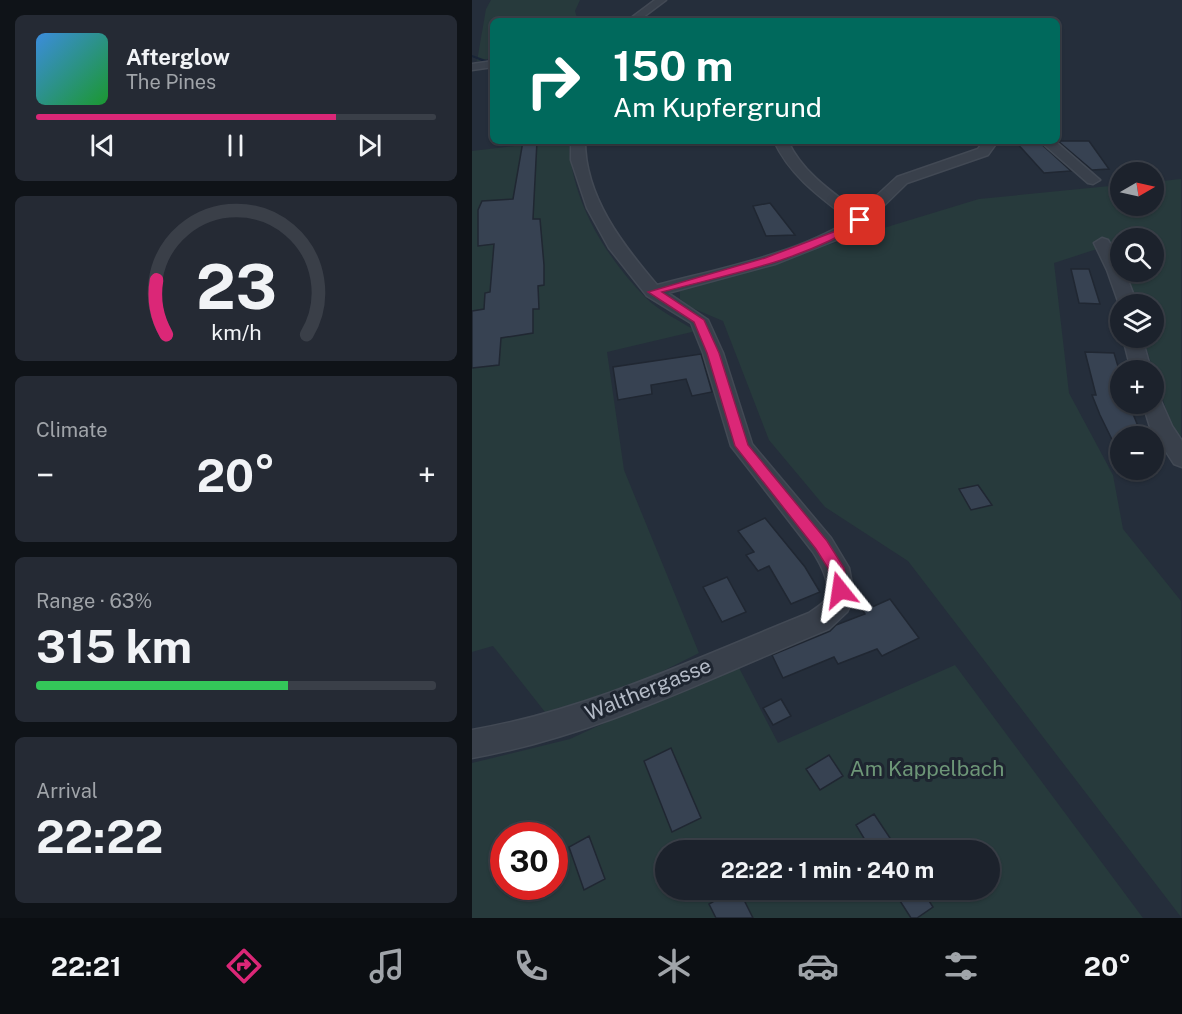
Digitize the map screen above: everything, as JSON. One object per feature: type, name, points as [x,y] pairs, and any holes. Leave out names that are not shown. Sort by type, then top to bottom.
[{"type":"street","points":[[636,18],[661,0]]},
{"type":"street","points":[[472,67],[490,64]]},
{"type":"street","points":[[578,144],[578,160],[595,208],[617,248],[653,292],[769,260],[840,233],[860,220],[902,180],[983,152],[989,144]]},
{"type":"street","points":[[783,144],[799,168],[826,195],[860,220]]},
{"type":"street","points":[[1051,144],[1093,180]]},
{"type":"street","points":[[1102,243],[1116,270],[1124,294]]},
{"type":"street","name":"Walthergasse","points":[[472,744],[506,738],[590,714],[819,621],[838,604],[840,590],[836,568],[822,545],[742,446],[713,353],[699,320],[653,292]]},
{"type":"street","points":[[1156,414],[1161,427],[1182,459]]},
{"type":"green space","points":[[491,0],[580,0],[575,11],[577,18],[490,18],[490,59],[477,61],[486,9]]},
{"type":"green space","points":[[532,144],[569,144],[571,163],[583,206],[604,246],[631,282],[651,303],[696,331],[607,352],[624,470],[699,653],[631,687],[545,712],[493,646],[472,652],[472,151]]},
{"type":"green space","points":[[1181,179],[1181,441],[1174,434],[1164,403],[1164,360],[1150,360],[1146,348],[1164,348],[1164,294],[1133,294],[1129,282],[1164,282],[1164,228],[1110,228],[1110,257],[1097,249],[1054,263],[1069,393],[1110,469],[1110,480],[1114,480],[1123,529],[1181,601],[1181,917],[908,561],[825,507],[769,440],[723,321],[690,307],[680,299],[680,290],[979,199],[1110,186],[1110,216],[1164,216],[1164,181]]},
{"type":"green space","name":"Am Kappelbach","points":[[736,662],[778,743],[955,665],[1143,918],[472,918],[472,763],[570,739]]},
{"type":"building","points":[[1060,141],[1089,141],[1109,169],[1092,170]]},
{"type":"building","points":[[522,144],[537,144],[533,219],[540,219],[544,285],[538,286],[539,309],[533,309],[533,333],[501,338],[499,365],[472,368],[472,311],[484,309],[485,293],[490,292],[494,244],[478,246],[478,210],[482,201],[513,199]]},
{"type":"building","points":[[1018,144],[1041,144],[1071,171],[1044,173]]},
{"type":"building","points":[[770,203],[795,235],[766,236],[753,206]]},
{"type":"building","points":[[1071,269],[1089,269],[1100,304],[1079,303]]},
{"type":"building","points":[[1085,352],[1114,353],[1116,360],[1110,360],[1110,414],[1133,414],[1138,426],[1110,426],[1110,436],[1092,395],[1096,395]]},
{"type":"building","points":[[701,354],[712,392],[692,396],[686,379],[651,385],[652,394],[618,400],[613,367]]},
{"type":"building","points":[[978,485],[992,505],[971,510],[959,489]]},
{"type":"building","points":[[765,518],[805,567],[820,592],[791,604],[769,566],[758,571],[746,555],[754,552],[738,531]]},
{"type":"building","points":[[727,577],[746,612],[722,622],[703,587]]},
{"type":"building","points":[[890,599],[919,638],[882,656],[877,649],[838,664],[834,657],[783,678],[772,655],[830,631],[836,625],[865,614],[863,611]]},
{"type":"building","points":[[781,699],[791,716],[773,725],[763,708]]},
{"type":"building","points":[[671,748],[701,818],[672,832],[644,761]]},
{"type":"building","points":[[829,755],[843,776],[820,790],[806,769]]},
{"type":"building","points":[[874,814],[891,840],[865,840],[856,825]]},
{"type":"building","points":[[589,836],[605,879],[584,890],[569,847]]},
{"type":"building","points":[[716,900],[744,900],[753,918],[716,918],[709,904]]},
{"type":"building","points":[[899,900],[928,900],[933,907],[917,918],[911,918]]},
{"type":"waterway","points":[[472,56],[485,61]]},
{"type":"route","points":[[840,590],[836,568],[822,545],[742,446],[713,353],[699,320],[653,292],[682,282],[769,260],[840,233],[860,220]]}]
